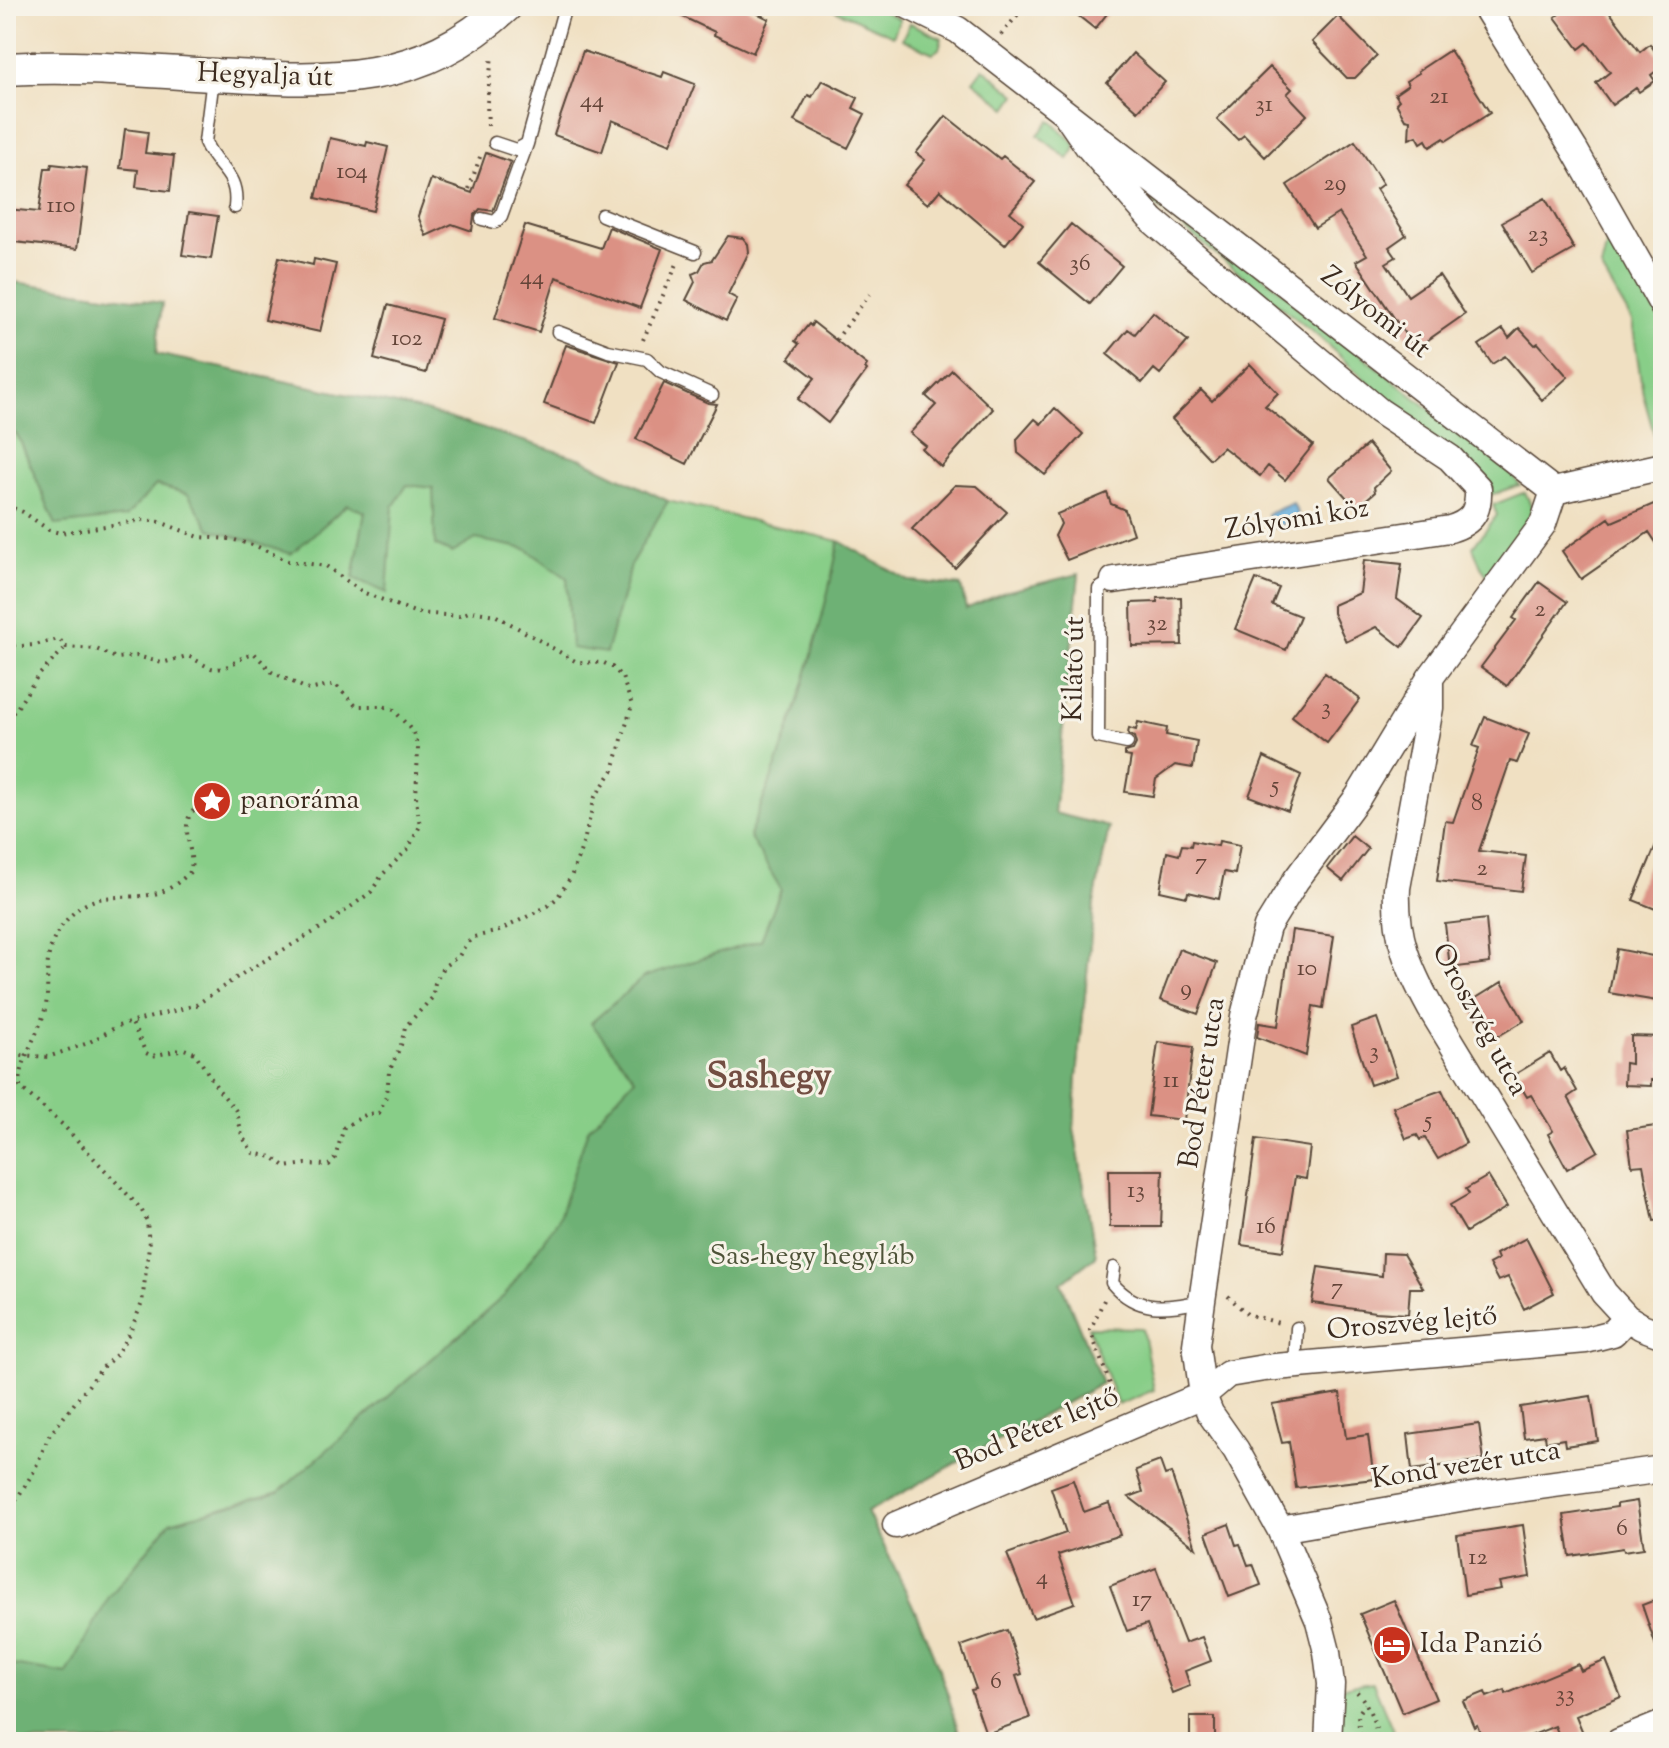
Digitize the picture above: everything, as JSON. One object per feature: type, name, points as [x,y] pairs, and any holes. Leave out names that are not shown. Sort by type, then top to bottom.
[{"type":"street","name":"Zólyomi út","points":[[909,6],[958,30],[1554,491]]},
{"type":"street","points":[[1485,6],[1574,149],[1663,306]]},
{"type":"street","name":"Hegyalja út","points":[[6,69],[57,67],[336,79],[386,71],[441,50],[500,11]]},
{"type":"street","name":"Zólyomi út","points":[[1068,117],[1094,153],[1152,220],[1379,411],[1463,470]]},
{"type":"street","points":[[1554,491],[1663,466]]},
{"type":"street","name":"Zólyomi köz","points":[[1114,580],[1462,525],[1475,514],[1479,505],[1478,488],[1463,470]]},
{"type":"street","name":"Bod Péter utca","points":[[1328,1742],[1331,1684],[1319,1621],[1280,1529],[1236,1450],[1210,1413],[1203,1395],[1196,1345],[1244,1016],[1267,927],[1296,880],[1358,797],[1430,678],[1543,524],[1554,491]]},
{"type":"street","name":"Oroszvég utca","points":[[1430,678],[1430,708],[1397,888],[1400,941],[1412,975],[1591,1274],[1627,1318],[1663,1335]]},
{"type":"street","name":"Oroszvég lejtő","points":[[1203,1395],[1228,1374],[1603,1338],[1613,1333],[1627,1318]]},
{"type":"street","name":"Bod Péter lejtő","points":[[896,1525],[1203,1395]]},
{"type":"street","name":"Kond vezér utca","points":[[1280,1529],[1489,1493],[1663,1469]]},
{"type":"street","points":[[1619,1742],[1663,1724]]},
{"type":"lane","points":[[482,219],[495,222],[501,216],[527,144],[565,6]]},
{"type":"lane","points":[[213,75],[205,142],[234,183],[235,207]]},
{"type":"lane","points":[[489,141],[516,150],[527,144]]},
{"type":"lane","points":[[602,215],[690,250]]},
{"type":"lane","points":[[558,332],[608,351],[647,359],[661,372],[712,395]]},
{"type":"lane","name":"Kilátó út","points":[[1114,580],[1099,589],[1098,737],[1127,743]]},
{"type":"lane","points":[[1114,1268],[1112,1283],[1120,1292],[1143,1305],[1165,1309],[1202,1301]]},
{"type":"lane","points":[[1295,1366],[1297,1328]]},
{"type":"path","points":[[987,53],[1025,6]]},
{"type":"path","points":[[469,189],[489,141],[487,103],[500,11]]},
{"type":"path","points":[[608,351],[610,344],[627,349],[637,346],[644,339],[690,250]]},
{"type":"path","points":[[836,340],[870,294]]},
{"type":"path","points":[[6,509],[23,512],[49,530],[60,533],[119,523],[160,522],[186,534],[231,539],[256,546],[288,561],[326,566],[362,592],[417,613],[459,616],[471,611],[495,615],[577,662],[604,663],[612,667],[622,677],[632,705],[613,770],[595,797],[581,851],[565,888],[540,911],[499,931],[474,937],[459,956],[443,967],[432,998],[405,1027],[379,1113],[367,1114],[344,1127],[335,1158],[329,1165],[286,1167],[273,1157],[253,1153],[242,1136],[237,1112],[195,1053],[184,1049],[152,1056],[146,1053],[132,1023]]},
{"type":"path","points":[[6,647],[59,639],[66,647],[96,649],[116,658],[137,656],[162,663],[187,656],[212,668],[229,666],[254,653],[272,672],[309,690],[335,684],[356,706],[383,706],[394,710],[413,732],[418,748],[416,800],[420,826],[408,849],[382,875],[371,892],[326,925],[245,972],[196,1005],[118,1026],[88,1043],[48,1057],[6,1054]]},
{"type":"path","points":[[6,717],[15,711],[37,677],[66,647]]},
{"type":"path","points":[[6,1522],[49,1436],[102,1368],[116,1355],[130,1332],[142,1303],[149,1246],[147,1221],[141,1209],[70,1133],[20,1087],[20,1070],[25,1054],[43,1017],[50,948],[69,916],[96,900],[162,892],[183,880],[191,871],[193,859],[186,822],[193,809],[205,802]]},
{"type":"path","points":[[1112,1283],[1090,1330],[1126,1427]]},
{"type":"path","points":[[1247,1314],[1297,1328]]},
{"type":"path","points":[[1351,1691],[1360,1694],[1377,1732],[1378,1742]]},
{"type":"path","points":[[1360,1742],[1358,1714],[1365,1704]]},
{"type":"green space","points":[[826,6],[872,6],[900,19],[893,36]]},
{"type":"green space","points":[[910,23],[942,38],[939,49],[933,53],[902,39]]},
{"type":"green space","points":[[983,68],[1016,95],[1007,108],[973,81]]},
{"type":"green space","points":[[1050,120],[1075,144],[1068,159],[1038,135]]},
{"type":"green space","points":[[1119,161],[1511,474],[1520,485],[1490,495],[1320,338],[1146,198]]},
{"type":"green space","points":[[1613,238],[1663,324],[1663,451],[1659,452],[1643,394],[1632,321],[1601,268],[1608,239]]},
{"type":"green space","points":[[6,281],[162,303],[156,354],[425,411],[582,459],[668,501],[839,541],[909,581],[961,586],[966,609],[1005,592],[1079,574],[1054,813],[1109,827],[1094,903],[1074,1129],[1096,1256],[1061,1283],[1102,1383],[867,1512],[933,1653],[961,1742],[6,1742]]},
{"type":"green space","points":[[6,281],[162,303],[156,354],[425,411],[582,459],[668,501],[632,562],[606,653],[571,648],[567,578],[526,549],[476,539],[452,553],[435,545],[433,488],[407,485],[393,507],[387,593],[353,578],[365,512],[347,505],[291,554],[210,529],[188,494],[156,485],[126,517],[56,525],[18,436],[6,427]]},
{"type":"green space","points":[[1525,492],[1532,507],[1529,521],[1490,579],[1473,547],[1497,515],[1493,505]]},
{"type":"green space","name":"Sas-hegy hegyláb","points":[[839,541],[909,581],[961,586],[966,609],[1005,592],[1079,574],[1054,813],[1109,827],[1094,903],[1074,1129],[1096,1256],[1061,1283],[1102,1383],[867,1512],[932,1652],[961,1742],[6,1742],[6,1664],[67,1674],[109,1597],[170,1522],[279,1492],[505,1295],[558,1220],[588,1129],[635,1078],[591,1023],[644,977],[761,940],[781,889],[749,836],[802,690]]},
{"type":"green space","points":[[1088,1327],[1142,1328],[1154,1390],[1118,1405]]},
{"type":"green space","points":[[1373,1683],[1398,1742],[1338,1742],[1342,1687]]},
{"type":"water","points":[[1293,503],[1299,517],[1273,528],[1267,514]]},
{"type":"building","points":[[660,6],[742,6],[769,19],[753,53]]},
{"type":"building","points":[[1066,6],[1113,6],[1095,29]]},
{"type":"building","points":[[1570,6],[1605,6],[1640,52],[1650,44],[1663,63],[1651,75],[1655,81],[1639,92],[1636,88],[1612,105],[1596,83],[1610,72],[1587,43],[1579,49],[1555,17]]},
{"type":"building","points":[[1338,16],[1377,56],[1355,78],[1347,78],[1312,42]]},
{"type":"building","points":[[1450,50],[1490,113],[1446,141],[1444,138],[1430,147],[1426,140],[1421,143],[1417,136],[1409,139],[1410,120],[1405,119],[1396,103],[1399,100],[1395,94],[1408,85],[1406,81],[1418,71]]},
{"type":"building","points":[[583,51],[662,77],[664,72],[695,84],[671,144],[612,120],[602,152],[554,135]]},
{"type":"building","points":[[1133,53],[1165,82],[1138,111],[1107,83]]},
{"type":"building","points":[[1270,67],[1292,89],[1287,94],[1307,115],[1265,157],[1244,135],[1238,140],[1217,119]]},
{"type":"building","points":[[822,80],[858,98],[853,108],[865,114],[848,148],[794,121],[808,95],[812,97]]},
{"type":"building","points":[[946,116],[1035,182],[1010,212],[1023,223],[1005,245],[940,190],[928,204],[904,185],[925,160],[916,153]]},
{"type":"building","points":[[125,129],[148,132],[145,153],[174,156],[170,191],[136,187],[138,170],[120,168]]},
{"type":"building","points":[[330,138],[388,147],[373,211],[316,198]]},
{"type":"building","points":[[1355,141],[1383,184],[1376,189],[1406,235],[1389,247],[1396,257],[1386,263],[1408,296],[1439,275],[1465,314],[1415,349],[1356,261],[1367,255],[1339,213],[1315,228],[1287,185]]},
{"type":"building","points":[[486,153],[511,162],[493,211],[480,209],[474,216],[472,231],[452,224],[426,236],[418,216],[431,179],[472,193]]},
{"type":"building","points":[[52,164],[87,168],[77,249],[6,241],[6,209],[39,212],[45,168],[51,168]]},
{"type":"building","points":[[1545,198],[1574,249],[1532,273],[1502,222]]},
{"type":"building","points":[[189,212],[218,216],[211,259],[182,255]]},
{"type":"building","points":[[1071,224],[1122,266],[1090,304],[1039,262]]},
{"type":"building","points":[[525,225],[601,248],[609,227],[662,249],[640,308],[556,277],[539,332],[495,318]]},
{"type":"building","points":[[728,236],[743,238],[749,252],[728,294],[737,299],[726,321],[686,300],[695,282],[692,274],[699,271],[704,262],[712,260]]},
{"type":"building","points":[[279,257],[313,265],[314,259],[336,264],[320,332],[265,320]]},
{"type":"building","points":[[388,305],[441,319],[426,373],[374,359]]},
{"type":"building","points":[[1153,312],[1188,341],[1160,374],[1154,369],[1142,383],[1107,354],[1128,329],[1135,334]]},
{"type":"building","points":[[813,322],[867,365],[867,370],[828,423],[798,399],[815,378],[789,358],[799,344],[795,341]]},
{"type":"building","points":[[1519,328],[1535,345],[1538,343],[1568,377],[1542,400],[1505,356],[1492,364],[1479,345],[1503,329],[1509,338]]},
{"type":"building","points":[[566,345],[619,362],[596,423],[544,404]]},
{"type":"building","points":[[1250,364],[1278,393],[1265,406],[1313,445],[1285,480],[1268,466],[1260,476],[1223,447],[1210,459],[1172,419],[1201,390],[1212,401]]},
{"type":"building","points":[[952,370],[993,409],[941,467],[922,449],[926,446],[910,433],[936,405],[926,396]]},
{"type":"building","points":[[664,383],[717,404],[687,464],[636,439]]},
{"type":"building","points":[[1055,408],[1083,434],[1045,475],[1018,453],[1017,439],[1035,419],[1041,424]]},
{"type":"building","points":[[1368,444],[1391,471],[1374,487],[1375,492],[1356,508],[1329,478]]},
{"type":"building","points":[[955,485],[977,486],[1007,512],[955,568],[912,529]]},
{"type":"building","points":[[1107,493],[1111,504],[1125,510],[1133,534],[1067,560],[1055,536],[1061,524],[1057,514]]},
{"type":"building","points":[[1663,500],[1663,553],[1649,532],[1581,579],[1562,551],[1609,518],[1612,522]]},
{"type":"building","points":[[1364,560],[1402,564],[1397,599],[1423,618],[1402,647],[1376,627],[1346,642],[1333,613],[1333,605],[1360,593]]},
{"type":"building","points":[[1256,579],[1279,588],[1272,605],[1300,616],[1286,650],[1235,629]]},
{"type":"building","points":[[1539,582],[1567,602],[1507,686],[1481,667],[1516,620],[1513,618]]},
{"type":"building","points":[[1181,597],[1182,645],[1132,646],[1131,603]]},
{"type":"building","points":[[1325,673],[1360,699],[1327,743],[1292,716]]},
{"type":"building","points":[[1485,717],[1529,734],[1517,763],[1510,761],[1479,851],[1526,856],[1521,891],[1437,881],[1445,821],[1453,822],[1479,748],[1473,746]]},
{"type":"building","points":[[1138,722],[1167,728],[1166,735],[1197,741],[1193,768],[1175,765],[1156,779],[1153,796],[1125,792],[1131,757],[1125,756],[1125,752],[1133,750],[1136,744],[1134,737],[1128,734],[1129,728],[1136,730]]},
{"type":"building","points":[[1264,757],[1301,775],[1288,811],[1249,796]]},
{"type":"building","points":[[1663,828],[1663,912],[1633,900]]},
{"type":"building","points":[[1352,836],[1368,849],[1343,881],[1327,868]]},
{"type":"building","points":[[1192,841],[1218,846],[1219,841],[1240,845],[1235,874],[1224,872],[1219,899],[1188,892],[1187,897],[1160,891],[1167,852],[1179,855],[1182,845],[1191,846]]},
{"type":"building","points":[[1486,919],[1490,963],[1450,968],[1445,924]]},
{"type":"building","points":[[1292,930],[1334,936],[1323,1008],[1313,1006],[1306,1056],[1257,1037],[1259,1023],[1278,1026]]},
{"type":"building","points":[[1179,949],[1217,963],[1198,1014],[1160,1000]]},
{"type":"building","points":[[1617,949],[1663,958],[1663,1002],[1609,993]]},
{"type":"building","points":[[1502,982],[1524,1021],[1490,1041],[1468,1003]]},
{"type":"building","points":[[1377,1018],[1397,1076],[1370,1085],[1351,1027]]},
{"type":"building","points":[[1631,1036],[1663,1037],[1663,1080],[1651,1080],[1651,1086],[1624,1085],[1625,1063],[1631,1064]]},
{"type":"building","points":[[1158,1042],[1193,1047],[1184,1120],[1148,1116]]},
{"type":"building","points":[[1550,1053],[1560,1071],[1564,1068],[1577,1091],[1568,1097],[1598,1151],[1567,1169],[1548,1134],[1553,1131],[1531,1095],[1527,1097],[1514,1075]]},
{"type":"building","points":[[1442,1090],[1466,1143],[1438,1159],[1425,1138],[1420,1140],[1417,1135],[1406,1139],[1393,1107]]},
{"type":"building","points":[[1663,1125],[1663,1220],[1654,1221],[1643,1165],[1632,1166],[1627,1130]]},
{"type":"building","points":[[1256,1139],[1310,1147],[1306,1179],[1295,1177],[1283,1251],[1241,1245]]},
{"type":"building","points":[[1109,1170],[1163,1170],[1161,1227],[1110,1227]]},
{"type":"building","points":[[1488,1176],[1507,1207],[1466,1232],[1450,1205],[1469,1194],[1466,1189]]},
{"type":"building","points":[[1526,1238],[1554,1293],[1524,1309],[1508,1277],[1498,1281],[1489,1264],[1498,1259],[1496,1254]]},
{"type":"building","points":[[1383,1253],[1403,1254],[1423,1288],[1410,1288],[1408,1314],[1312,1303],[1318,1267],[1382,1276]]},
{"type":"building","points":[[1340,1393],[1346,1438],[1368,1435],[1374,1479],[1296,1488],[1289,1442],[1282,1443],[1272,1404]]},
{"type":"building","points":[[1591,1396],[1598,1441],[1565,1446],[1564,1439],[1546,1442],[1545,1435],[1524,1438],[1520,1407]]},
{"type":"building","points":[[1479,1424],[1484,1460],[1412,1470],[1408,1434]]},
{"type":"building","points":[[1160,1461],[1165,1475],[1171,1473],[1196,1548],[1129,1497],[1143,1492],[1136,1470]]},
{"type":"building","points":[[1073,1480],[1084,1512],[1109,1503],[1120,1535],[1058,1555],[1075,1603],[1033,1618],[1007,1554],[1066,1533],[1051,1488]]},
{"type":"building","points":[[1637,1501],[1644,1548],[1570,1556],[1564,1515]]},
{"type":"building","points":[[1229,1524],[1236,1545],[1240,1544],[1248,1565],[1253,1564],[1261,1585],[1229,1597],[1206,1533]]},
{"type":"building","points":[[1523,1525],[1530,1577],[1499,1582],[1501,1589],[1465,1595],[1457,1535]]},
{"type":"building","points":[[1156,1568],[1185,1643],[1202,1637],[1211,1661],[1185,1671],[1190,1686],[1172,1693],[1147,1624],[1127,1631],[1110,1586]]},
{"type":"building","points":[[1663,1597],[1663,1657],[1660,1658],[1642,1605]]},
{"type":"building","points":[[1394,1600],[1436,1699],[1402,1713],[1360,1614]]},
{"type":"building","points":[[1007,1630],[1022,1674],[1016,1676],[1030,1718],[986,1734],[971,1690],[976,1689],[961,1646]]},
{"type":"building","points":[[1606,1660],[1621,1697],[1576,1716],[1583,1733],[1562,1742],[1555,1726],[1515,1742],[1484,1742],[1463,1701],[1485,1692],[1487,1697],[1505,1690],[1506,1694],[1578,1664],[1581,1671]]},
{"type":"building","points":[[1190,1717],[1215,1717],[1215,1742],[1190,1742]]},
{"type":"place","name":"panoráma","points":[[212,801]]},
{"type":"place","name":"Ida Panzió","points":[[1392,1645]]},
{"type":"district","name":"Sashegy","points":[[769,1078]]}]
